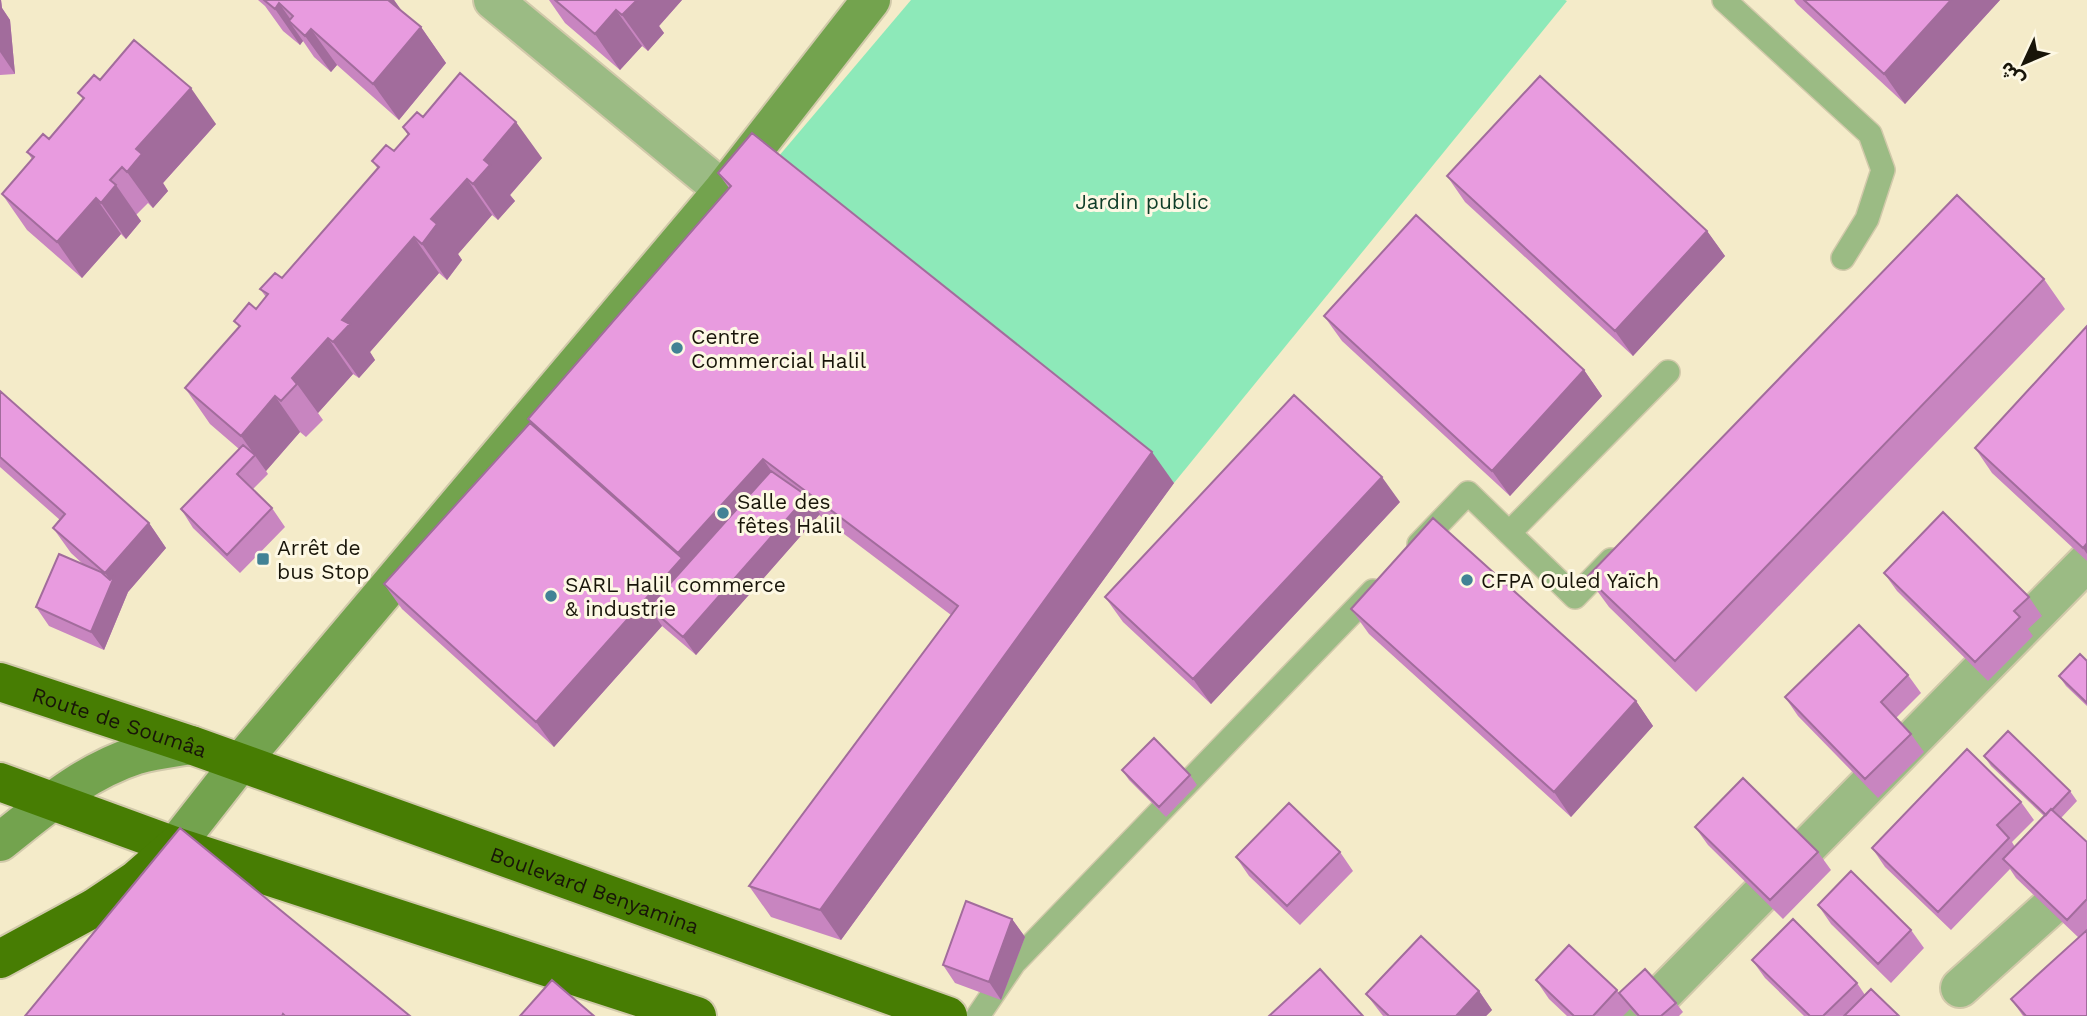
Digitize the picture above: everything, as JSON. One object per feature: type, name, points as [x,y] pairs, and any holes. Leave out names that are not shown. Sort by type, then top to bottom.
[{"type":"highway","name":"Route de Soumâa","points":[[0,682],[240,763]]},
{"type":"highway","name":"Boulevard Benyamina","points":[[240,763],[948,1016]]},
{"type":"highway","points":[[0,782],[175,846],[697,1016]]},
{"type":"highway","points":[[0,959],[94,908],[136,880],[175,846]]},
{"type":"street","points":[[493,0],[723,190]]},
{"type":"street","points":[[175,846],[240,763],[723,190],[871,0]]},
{"type":"street","points":[[1642,1016],[2087,562]]},
{"type":"street","points":[[0,842],[51,801],[110,765],[139,754],[191,745]]},
{"type":"street","points":[[1960,988],[2087,874]]},
{"type":"lane","points":[[1724,0],[1870,134],[1883,170],[1867,219],[1843,258]]},
{"type":"lane","points":[[1509,533],[1668,372]]},
{"type":"lane","points":[[978,1016],[1014,963],[1468,494],[1575,597],[1623,548]]},
{"type":"green space","name":"Jardin public","points":[[911,0],[1567,1],[1174,483],[773,163]]},
{"type":"building","points":[[264,0],[388,0],[421,27],[373,84],[311,29],[305,36],[289,21],[293,16],[279,3],[275,9]]},
{"type":"building","points":[[555,0],[637,0],[622,15],[616,10],[595,34]]},
{"type":"building","points":[[1804,0],[1951,0],[1884,74]]},
{"type":"building","points":[[134,40],[191,88],[136,149],[142,154],[127,172],[122,167],[110,180],[116,185],[101,203],[96,198],[57,242],[2,194],[34,157],[27,152],[43,134],[49,139],[84,98],[78,93],[94,75],[100,80]]},
{"type":"building","points":[[460,73],[516,122],[484,160],[490,165],[473,184],[467,179],[431,219],[437,224],[422,244],[414,237],[342,320],[350,324],[333,342],[328,338],[292,378],[297,384],[281,401],[275,396],[241,436],[185,388],[240,326],[234,321],[249,303],[256,309],[268,294],[260,289],[275,273],[282,278],[379,167],[372,161],[386,145],[394,151],[409,134],[403,127],[417,112],[423,117]]},
{"type":"building","points":[[1540,76],[1707,231],[1615,331],[1447,176]]},
{"type":"building","points":[[752,133],[1152,452],[820,910],[749,886],[958,606],[763,459],[678,553],[528,419],[731,186],[718,173]]},
{"type":"building","points":[[1957,195],[2044,279],[1675,661],[1587,577]]},
{"type":"building","points":[[1416,215],[1584,370],[1492,471],[1324,316]]},
{"type":"building","points":[[2087,326],[2087,543],[2083,548],[1975,448]]},
{"type":"building","points":[[0,391],[149,523],[105,573],[53,528],[65,514],[0,457]]},
{"type":"building","points":[[1294,395],[1382,477],[1193,679],[1105,597]]},
{"type":"building","name":"SARL Halil commerce & industrie","points":[[530,423],[682,558],[536,722],[384,584]]},
{"type":"building","points":[[243,445],[255,455],[237,474],[272,508],[227,555],[181,509]]},
{"type":"building","points":[[771,471],[807,496],[683,637],[649,607]]},
{"type":"building","points":[[1943,512],[2029,597],[2014,611],[2020,617],[1975,662],[1884,573]]},
{"type":"building","points":[[1433,518],[1636,701],[1554,792],[1351,609]]},
{"type":"building","points":[[59,554],[101,572],[110,580],[115,575],[91,632],[36,607]]},
{"type":"building","points":[[1859,625],[1908,675],[1881,702],[1911,734],[1865,779],[1785,697]]},
{"type":"building","points":[[2080,654],[2087,661],[2087,703],[2059,676]]},
{"type":"building","points":[[2008,731],[2070,791],[2046,815],[1984,756]]},
{"type":"building","points":[[1154,738],[1190,775],[1159,807],[1122,770]]},
{"type":"building","points":[[1967,749],[2021,802],[1997,825],[2009,838],[1938,912],[1872,848]]},
{"type":"building","points":[[1743,778],[1818,852],[1770,900],[1695,827]]},
{"type":"building","points":[[1289,803],[1340,852],[1287,906],[1236,857]]},
{"type":"building","points":[[2051,809],[2087,842],[2087,899],[2067,920],[2003,859]]},
{"type":"building","points":[[180,828],[410,1016],[25,1016]]},
{"type":"building","points":[[1851,871],[1911,930],[1878,964],[1818,905]]},
{"type":"building","points":[[966,901],[1012,919],[989,982],[943,965]]},
{"type":"building","points":[[1793,919],[1857,983],[1823,1016],[1810,1016],[1752,960]]},
{"type":"building","points":[[2087,930],[2087,1016],[2026,1016],[2011,999]]},
{"type":"building","points":[[1421,936],[1479,991],[1456,1016],[1389,1016],[1366,994]]},
{"type":"building","points":[[1569,945],[1617,990],[1593,1016],[1574,1016],[1536,980]]},
{"type":"building","points":[[1320,969],[1363,1016],[1269,1016]]},
{"type":"building","points":[[1645,969],[1676,1003],[1661,1016],[1639,1016],[1619,993]]},
{"type":"building","points":[[552,980],[594,1016],[520,1016]]},
{"type":"building","points":[[1871,989],[1899,1016],[1844,1016]]},
{"type":"place","name":"Centre Commercial Halil","points":[[677,348]]},
{"type":"place","name":"Salle des fêtes Halil","points":[[723,513]]},
{"type":"place","name":"Arrêt de bus Stop","points":[[263,559]]},
{"type":"place","name":"CFPA Ouled Yaïch","points":[[1467,580]]},
{"type":"place","name":"SARL Halil commerce & industrie","points":[[551,596]]}]
